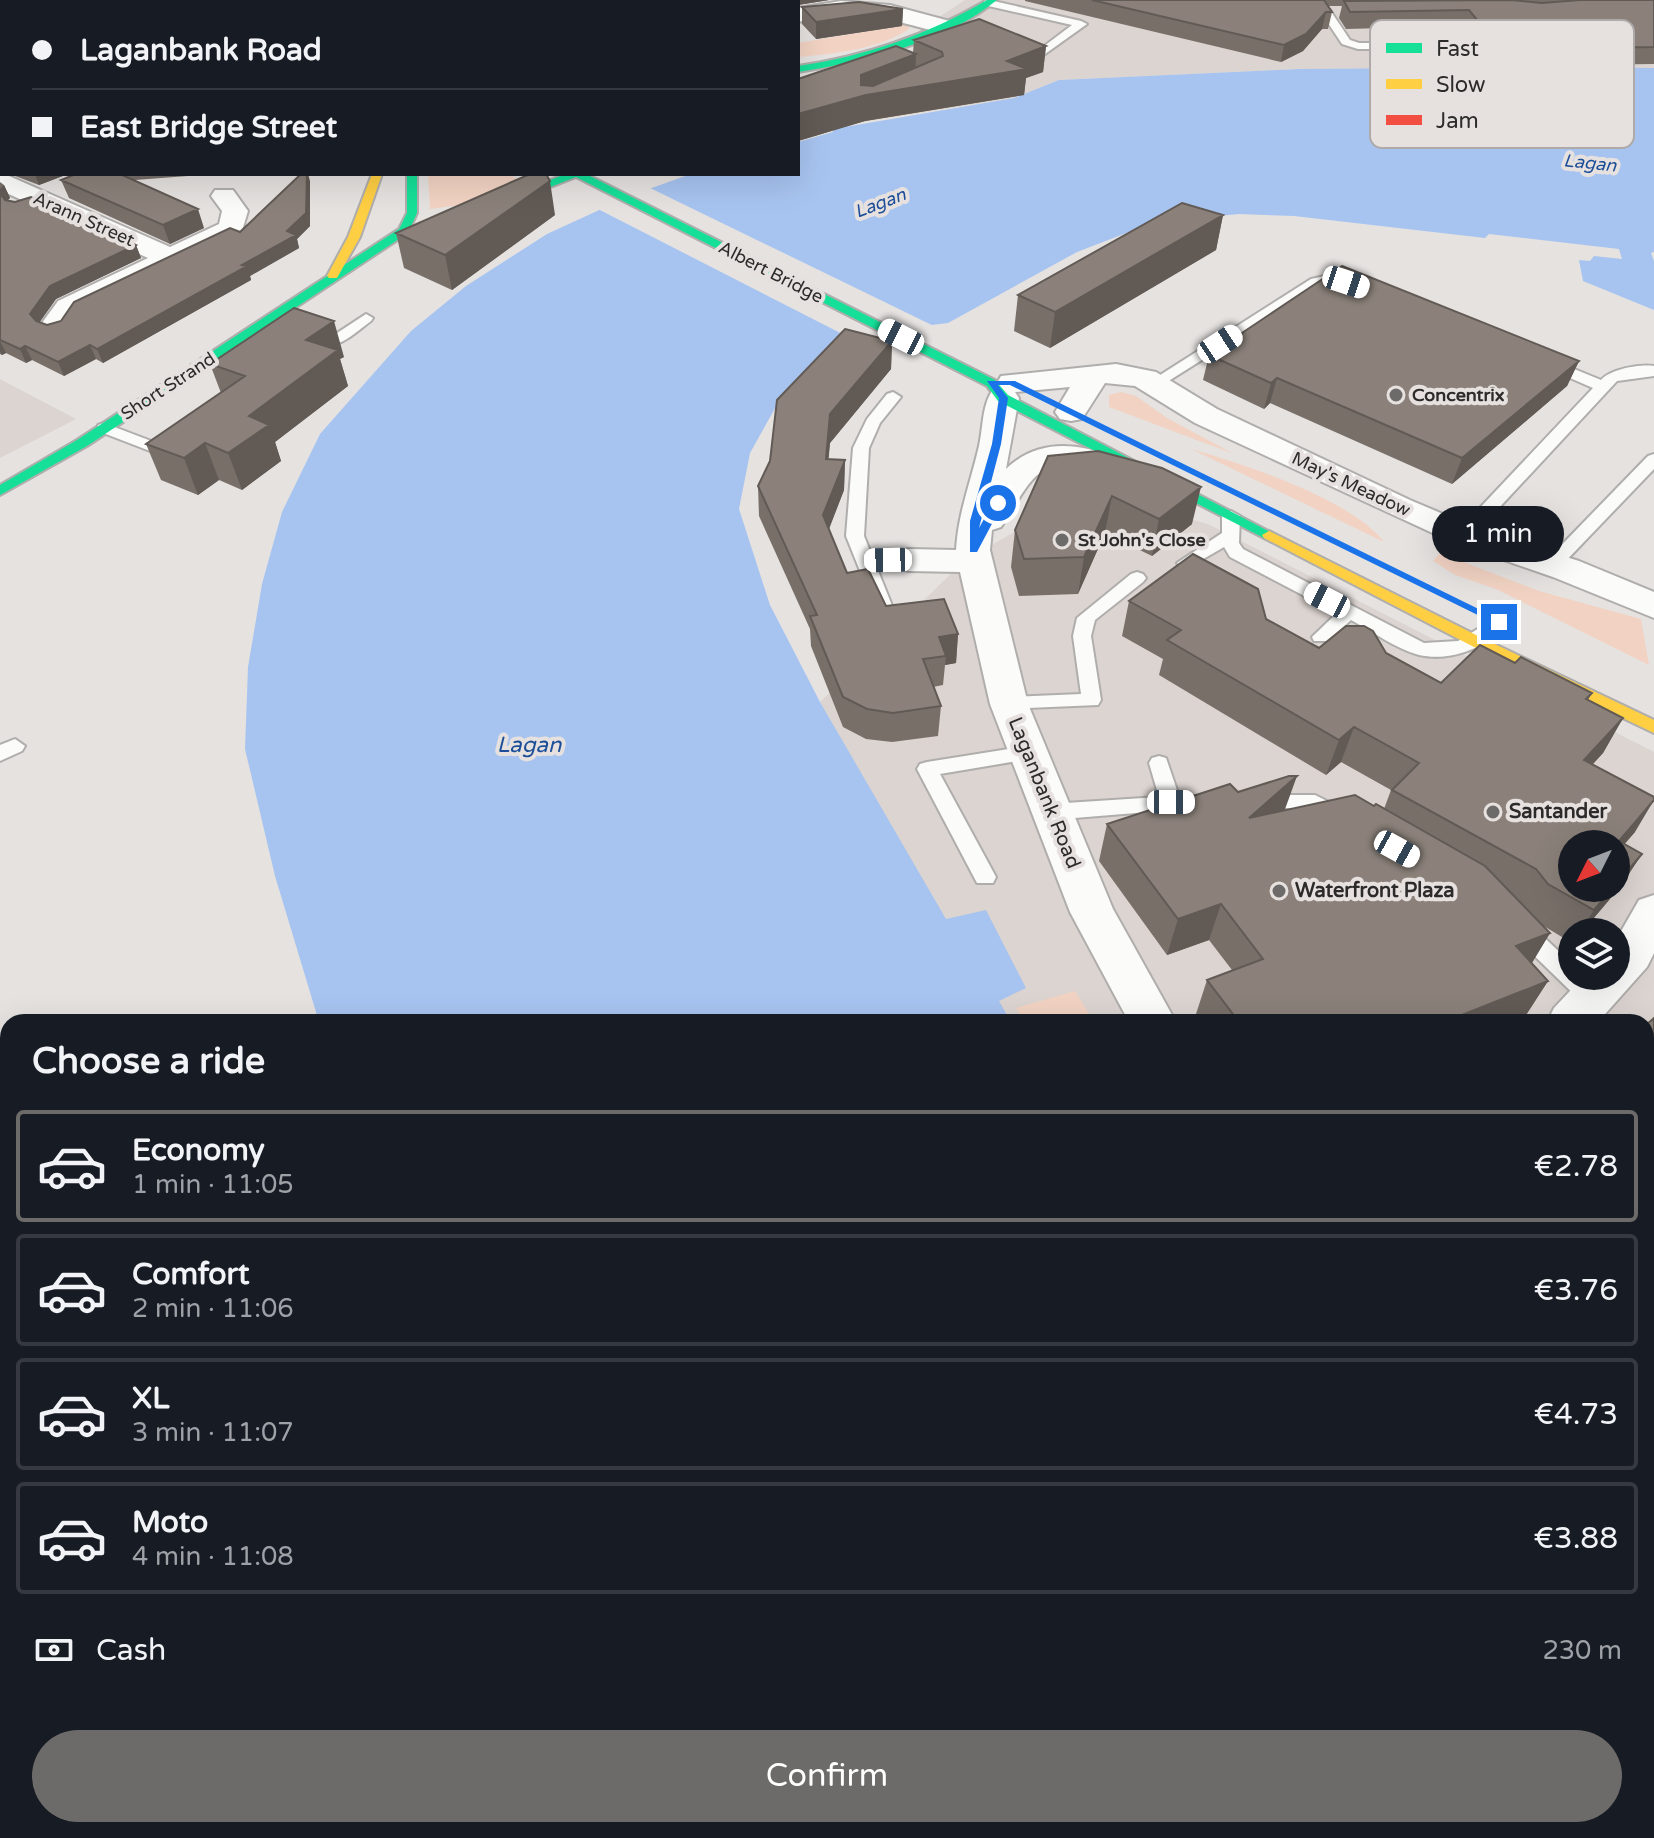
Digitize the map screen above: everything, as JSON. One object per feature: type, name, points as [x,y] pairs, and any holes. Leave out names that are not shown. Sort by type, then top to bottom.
[{"type":"main road","points":[[800,69],[885,60],[949,28],[990,1]]},
{"type":"main road","points":[[800,84],[848,63]]},
{"type":"main road","name":"Short Strand","points":[[333,276],[354,237],[376,176]]},
{"type":"main road","points":[[404,231],[412,213],[412,176]]},
{"type":"main road","points":[[482,211],[572,176]]},
{"type":"main road","name":"Albert Bridge","points":[[581,176],[1002,388]]},
{"type":"main road","points":[[404,231],[426,227]]},
{"type":"main road","name":"Short Strand","points":[[0,491],[104,428],[404,231]]},
{"type":"main road","points":[[1002,388],[1078,415]]},
{"type":"main road","points":[[1002,388],[1168,485],[1477,642],[1654,727]]},
{"type":"street","points":[[800,14],[830,3],[867,1],[949,28]]},
{"type":"street","name":"Arann Street","points":[[0,180],[169,257]]},
{"type":"street","points":[[0,213],[73,186]]},
{"type":"street","points":[[54,327],[68,307],[231,228],[235,211],[224,196]]},
{"type":"street","name":"May's Meadow","points":[[1002,388],[1116,373],[1154,384],[1206,416],[1464,535],[1553,565],[1654,606]]},
{"type":"street","points":[[1078,415],[1089,380],[1097,375]]},
{"type":"street","name":"Laganbank Road","points":[[1002,388],[996,444],[975,521],[974,555],[1009,704],[1050,812],[1092,912],[1149,1014]]},
{"type":"street","points":[[888,560],[974,555],[1007,485],[1021,469],[1045,456],[1082,456],[1134,479],[1168,485]]},
{"type":"street","points":[[1598,992],[1631,954],[1654,912]]},
{"type":"lane","points":[[1278,0],[1326,12],[1341,12]]},
{"type":"lane","points":[[990,1],[1081,24],[1031,61]]},
{"type":"lane","points":[[1326,12],[1346,42],[1370,46]]},
{"type":"lane","points":[[1154,384],[1316,282],[1334,278],[1362,287]]},
{"type":"lane","points":[[266,321],[333,342],[366,318]]},
{"type":"lane","points":[[1529,356],[1602,386]]},
{"type":"lane","points":[[1464,535],[1612,377],[1654,371]]},
{"type":"lane","points":[[888,620],[888,560],[855,536],[861,448],[873,422],[893,397]]},
{"type":"lane","points":[[104,428],[169,453],[192,436]]},
{"type":"lane","points":[[1553,565],[1605,495],[1627,486],[1654,459]]},
{"type":"lane","points":[[1553,565],[1616,516],[1624,503],[1627,486]]},
{"type":"lane","points":[[1231,516],[1229,536],[1236,553],[1421,649],[1457,650],[1477,642],[1499,622]]},
{"type":"lane","points":[[1186,563],[1229,536]]},
{"type":"lane","points":[[1009,704],[1091,700],[1082,636],[1086,618],[1137,578]]},
{"type":"lane","points":[[1321,637],[1350,612]]},
{"type":"lane","points":[[985,877],[927,769],[1028,753]]},
{"type":"lane","points":[[1159,763],[1171,802]]},
{"type":"lane","points":[[1050,812],[1171,802],[1315,802],[1356,825]]},
{"type":"lane","points":[[1507,911],[1527,937],[1598,992]]},
{"type":"shaded area","points":[[965,0],[1654,0],[1654,68],[1634,68],[1634,20],[1370,20],[1370,69],[1059,80],[1014,98],[831,127],[827,132],[800,140],[800,102],[971,36],[939,17]]},
{"type":"shaded area","points":[[909,24],[909,29],[897,36],[841,52],[800,57],[800,43]]},
{"type":"shaded area","points":[[428,176],[512,176],[520,180],[518,184],[459,205],[430,209]]},
{"type":"shaded area","points":[[0,379],[76,419],[0,458]]},
{"type":"shaded area","points":[[1121,392],[1136,396],[1167,418],[1234,454],[1109,407],[1109,395]]},
{"type":"shaded area","points":[[1191,449],[1266,473],[1322,497],[1368,526],[1384,542]]},
{"type":"shaded area","points":[[1092,488],[1210,525],[1654,752],[1654,1014],[990,1014],[820,702],[965,560]]},
{"type":"shaded area","points":[[1440,553],[1539,591],[1641,619],[1649,665],[1496,589],[1455,575],[1433,561]]},
{"type":"shaded area","points":[[1075,991],[1089,1014],[1020,1014],[1016,1008]]},
{"type":"water","name":"Lagan","points":[[1370,68],[1370,148],[1634,148],[1634,68],[1654,68],[1654,252],[1651,253],[1654,261],[1654,310],[1583,281],[1579,260],[1590,261],[1594,256],[1622,259],[1619,249],[1489,234],[1485,238],[1294,216],[1239,214],[1155,222],[1077,252],[948,323],[857,334],[779,401],[750,453],[739,509],[770,605],[820,702],[946,919],[986,910],[1026,988],[999,1001],[1006,1014],[317,1014],[275,876],[245,749],[248,667],[262,584],[282,512],[320,434],[411,331],[466,286],[547,234],[632,195],[685,176],[800,176],[800,141],[833,132],[833,129],[1014,98],[1059,80]]},
{"type":"pier","points":[[646,186],[938,328],[859,338],[856,341],[594,207]]},
{"type":"building","points":[[1092,0],[1324,0],[1332,12],[1326,12],[1306,34],[1284,45]]},
{"type":"building","points":[[1512,0],[1542,3],[1654,0],[1654,47],[1634,47],[1634,20],[1477,20],[1469,10],[1350,12],[1344,1]]},
{"type":"building","points":[[859,2],[903,9],[816,22],[802,7]]},
{"type":"building","points":[[979,19],[1046,46],[1007,61],[1027,69],[866,95],[800,113],[800,78],[896,46],[916,54],[861,75],[861,85],[873,86],[943,56],[942,52],[914,40]]},
{"type":"building","points":[[71,176],[124,176],[198,209],[163,225],[61,180]]},
{"type":"building","points":[[299,176],[307,176],[306,213],[287,231],[296,235],[242,265],[247,266],[97,349],[90,345],[58,362],[25,346],[20,349],[0,340],[0,193],[5,200],[15,202],[31,197],[136,245],[50,286],[30,314],[36,321],[47,325],[61,321],[74,302],[230,228],[240,232]]},
{"type":"building","points":[[525,176],[547,176],[550,181],[445,255],[396,233]]},
{"type":"building","points":[[1182,203],[1223,215],[1055,312],[1018,295]]},
{"type":"building","name":"Concentrix","points":[[1342,266],[1579,361],[1462,458],[1277,378],[1271,383],[1209,355]]},
{"type":"building","points":[[294,308],[334,321],[306,340],[338,350],[249,416],[269,425],[228,453],[205,443],[184,458],[146,444],[245,376],[210,364]]},
{"type":"building","points":[[845,329],[892,341],[830,414],[826,459],[845,460],[823,515],[847,573],[868,569],[886,606],[944,599],[958,634],[939,637],[946,656],[923,659],[941,706],[893,713],[867,709],[843,697],[810,616],[817,615],[758,486],[770,461],[777,400]]},
{"type":"building","points":[[1098,451],[1162,468],[1201,487],[1159,519],[1112,496],[1084,557],[1024,559],[1015,530],[1048,456]]},
{"type":"building","points":[[1193,554],[1258,589],[1266,619],[1319,648],[1346,626],[1364,626],[1373,631],[1386,653],[1441,683],[1480,645],[1515,663],[1521,657],[1592,693],[1586,699],[1623,718],[1584,760],[1654,797],[1654,800],[1628,830],[1558,830],[1558,890],[1548,884],[1536,869],[1392,790],[1419,763],[1354,727],[1339,740],[1167,640],[1181,630],[1129,601]]},
{"type":"building","name":"Waterfront Plaza","points":[[1297,776],[1249,818],[1355,795],[1485,866],[1550,933],[1516,946],[1548,981],[1464,1014],[1233,1014],[1207,980],[1263,959],[1221,904],[1178,919],[1107,824],[1230,784],[1238,792]]},
{"type":"building","points":[[1630,847],[1642,854],[1630,868]]},
{"type":"building","points":[[1580,902],[1601,902],[1594,910]]},
{"type":"traffic: fast","points":[[800,69],[850,60],[900,45],[947,26],[993,0]]},
{"type":"traffic: fast","points":[[0,491],[82,443],[404,231],[412,213],[412,176]]},
{"type":"traffic: fast","points":[[495,205],[570,176]]},
{"type":"traffic: fast","points":[[582,176],[991,383],[1003,398],[1269,535]]},
{"type":"traffic: slow","points":[[333,276],[354,237],[376,176]]},
{"type":"traffic: slow","points":[[1269,535],[1477,642],[1654,727]]},
{"type":"place","name":"Concentrix","points":[[1396,395]]},
{"type":"place","name":"St John's Close","points":[[1062,540]]},
{"type":"place","name":"Santander","points":[[1493,812]]},
{"type":"place","name":"Waterfront Plaza","points":[[1279,891]]},
{"type":"route","points":[[998,503],[973,550],[975,521],[996,444],[1003,398],[991,383],[1012,383],[1499,622]]}]
